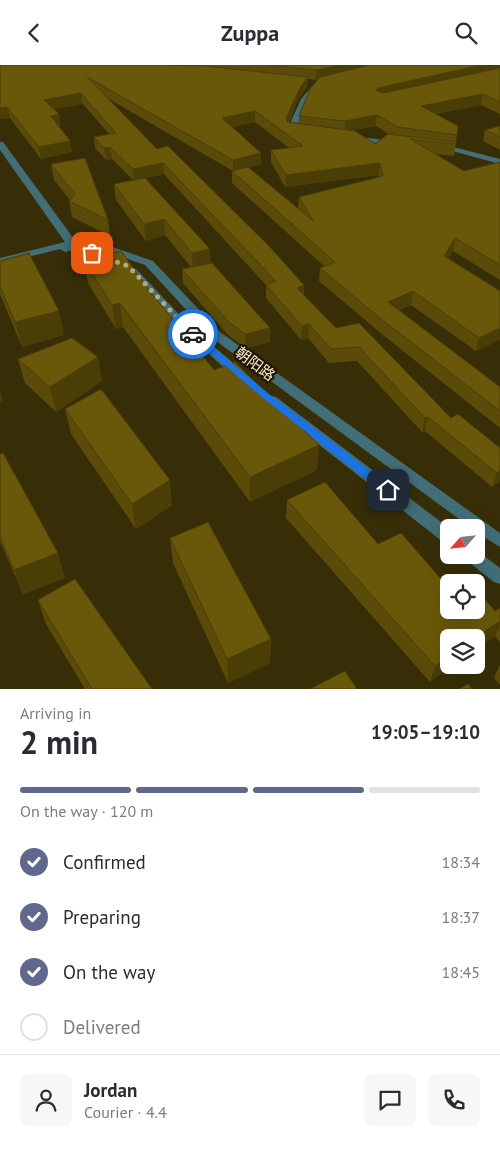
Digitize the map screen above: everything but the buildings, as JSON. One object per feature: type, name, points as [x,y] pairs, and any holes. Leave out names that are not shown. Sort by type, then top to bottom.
[{"type":"street","points":[[307,83],[316,84],[329,80]]},
{"type":"street","points":[[310,132],[291,130],[304,99],[316,84]]},
{"type":"street","points":[[347,137],[402,143]]},
{"type":"street","points":[[0,143],[73,245]]},
{"type":"street","points":[[430,147],[457,150],[500,162]]},
{"type":"street","name":"朝阳路","points":[[0,266],[73,245],[83,240],[149,263],[216,335],[500,541]]},
{"type":"street","name":"朝阳路","points":[[0,261],[73,245],[128,266],[189,331],[255,387],[440,530]]},
{"type":"street","points":[[484,564],[499,575]]},
{"type":"way so far","points":[[92,253],[128,266],[193,334]]},
{"type":"route","points":[[193,334],[266,396],[388,490]]}]
